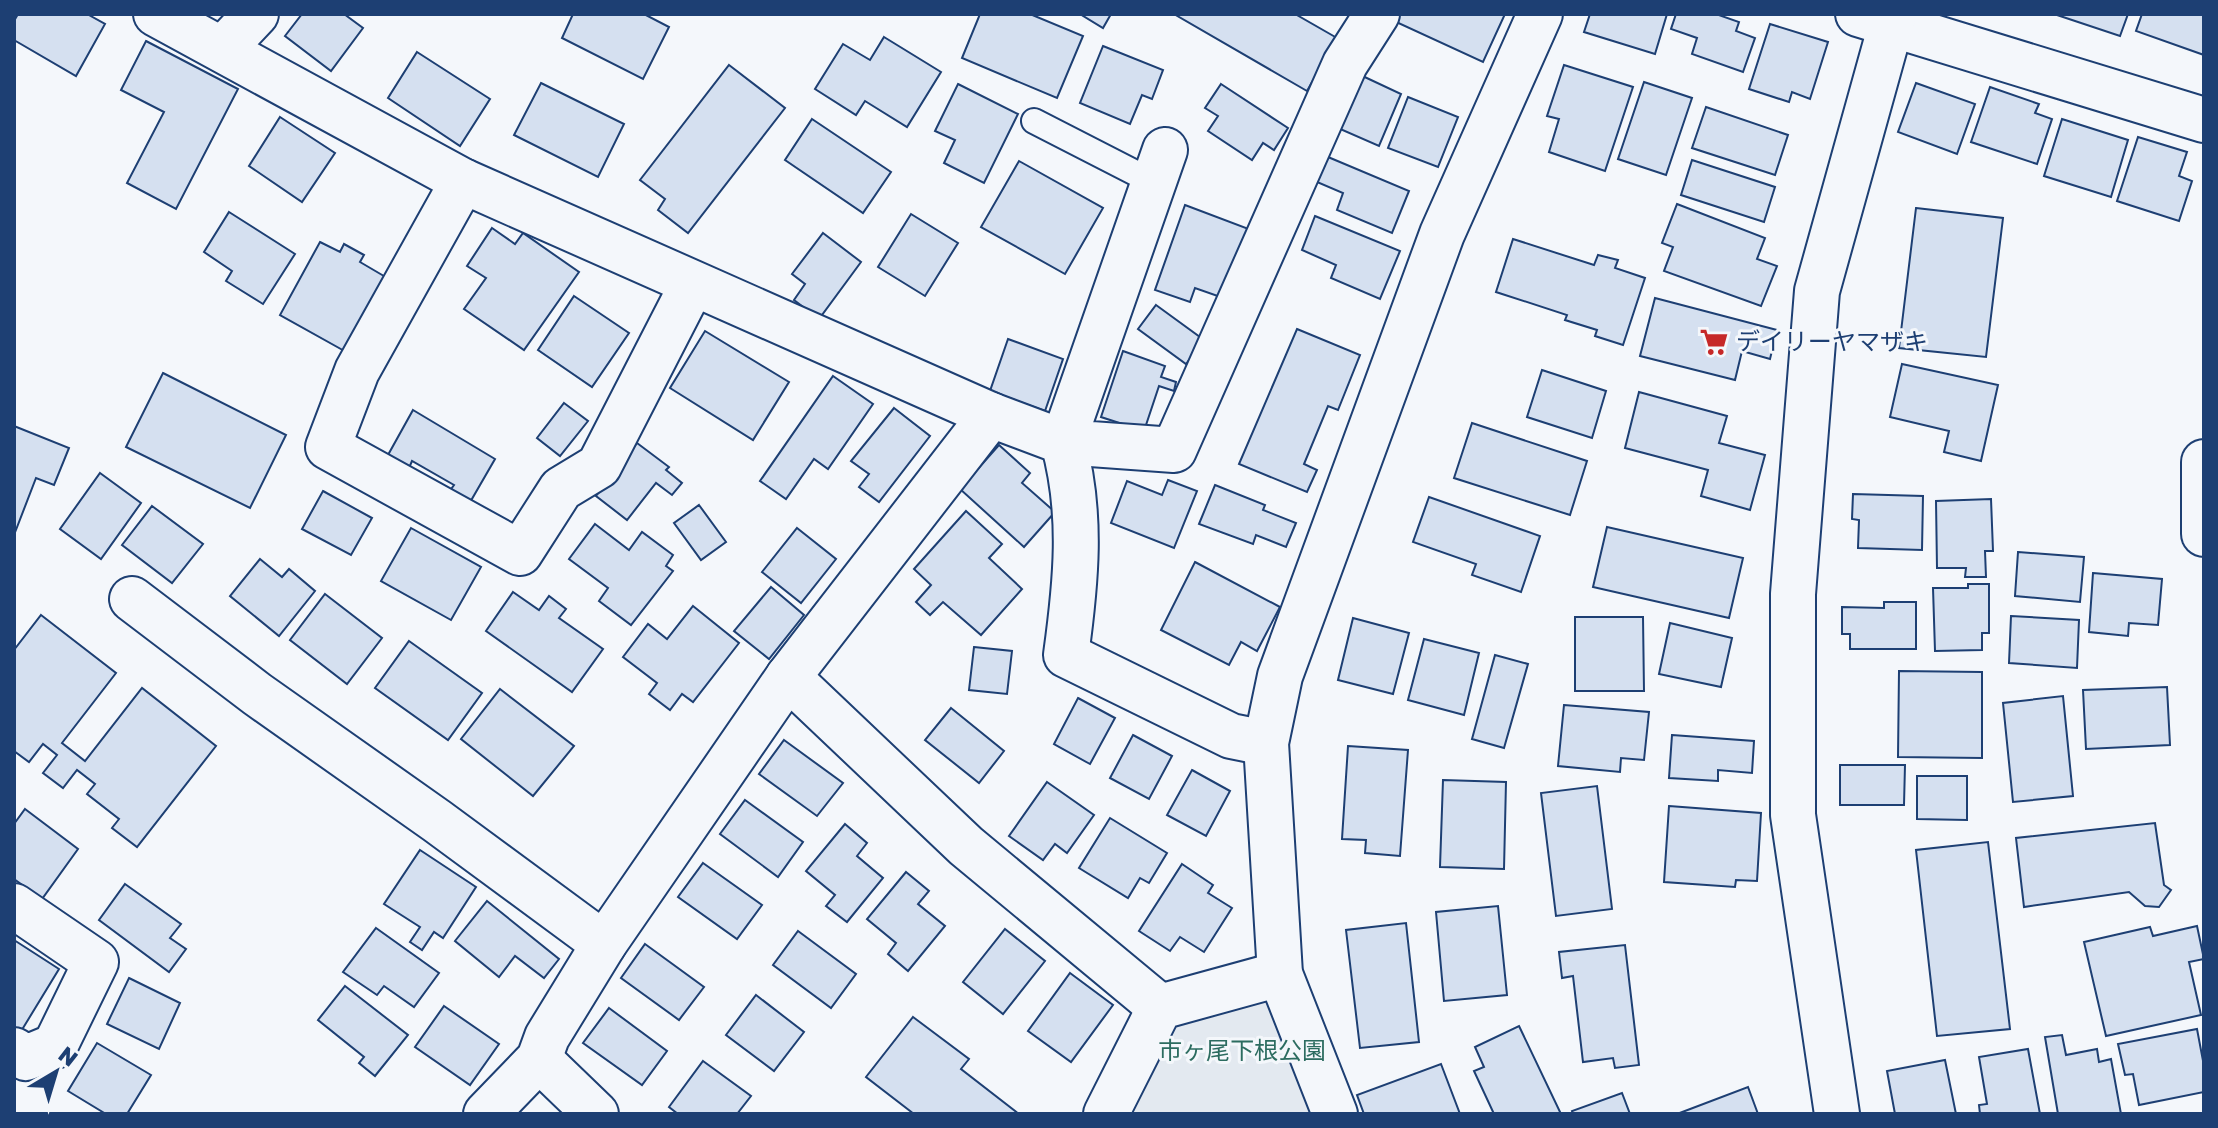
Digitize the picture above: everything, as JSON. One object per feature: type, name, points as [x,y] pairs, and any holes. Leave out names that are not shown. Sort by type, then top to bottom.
[{"type":"street","points":[[156,14],[463,181],[991,415],[1063,442],[1174,450],[1345,64],[1377,14]]},
{"type":"street","points":[[223,49],[256,14]]},
{"type":"street","points":[[1335,1114],[1280,974],[1266,743],[1280,676],[1442,234],[1540,14]]},
{"type":"street","points":[[1837,1114],[1793,815],[1793,594],[1817,291],[1881,17],[2204,120]]},
{"type":"street","points":[[1159,166],[1063,442],[1070,466],[1078,572],[1066,655],[1231,736],[1266,743]]},
{"type":"street","points":[[463,181],[357,371],[328,447],[520,553],[561,489],[599,466],[692,285]]},
{"type":"street","points":[[486,1114],[539,1059],[547,1037],[604,944],[788,677],[991,415]]},
{"type":"street","points":[[2204,462],[2204,534]]},
{"type":"street","points":[[132,599],[257,694],[604,944]]},
{"type":"street","points":[[788,677],[966,846],[1160,1007]]},
{"type":"street","points":[[14,906],[96,962],[55,1046],[26,1058],[14,1050]]},
{"type":"street","points":[[1106,1114],[1160,1007],[1280,974]]},
{"type":"street","points":[[539,1059],[596,1114]]},
{"type":"lane","points":[[1034,121],[1159,166]]},
{"type":"green space","name":"市ヶ尾下根公園","points":[[1280,974],[1335,1114],[1106,1114],[1160,1007]]},
{"type":"building","points":[[18,14],[87,14],[105,24],[76,76],[14,40],[14,21]]},
{"type":"building","points":[[302,14],[344,14],[363,28],[331,71],[285,36]]},
{"type":"building","points":[[573,14],[644,14],[669,27],[643,79],[562,38]]},
{"type":"building","points":[[980,14],[1030,14],[1083,36],[1057,98],[962,58]]},
{"type":"building","points":[[1080,14],[1111,14],[1103,28]]},
{"type":"building","points":[[1174,14],[1295,14],[1337,38],[1307,91]]},
{"type":"building","points":[[1397,14],[1505,14],[1483,62],[1394,21]]},
{"type":"building","points":[[1590,14],[1667,14],[1655,54],[1584,32]]},
{"type":"building","points":[[1676,14],[1716,14],[1739,22],[1736,31],[1755,38],[1743,72],[1692,54],[1697,38],[1671,29]]},
{"type":"building","points":[[2054,14],[2128,14],[2120,36]]},
{"type":"building","points":[[2142,14],[2204,14],[2204,55],[2136,31]]},
{"type":"building","points":[[1770,24],[1828,42],[1810,99],[1792,92],[1789,102],[1749,89]]},
{"type":"building","points":[[884,37],[941,72],[907,127],[865,101],[856,115],[815,89],[843,44],[870,60]]},
{"type":"building","points":[[146,41],[238,89],[176,209],[127,183],[164,112],[121,90]]},
{"type":"building","points":[[1103,46],[1163,70],[1152,99],[1142,95],[1130,124],[1080,103]]},
{"type":"building","points":[[417,52],[490,99],[460,146],[388,98]]},
{"type":"building","points":[[729,65],[785,108],[688,233],[658,210],[665,199],[640,180]]},
{"type":"building","points":[[1564,65],[1633,87],[1605,171],[1549,152],[1559,119],[1547,116]]},
{"type":"building","points":[[1354,72],[1401,94],[1379,146],[1331,125]]},
{"type":"building","points":[[1644,82],[1692,98],[1666,175],[1618,159]]},
{"type":"building","points":[[541,83],[624,124],[598,177],[514,135]]},
{"type":"building","points":[[1916,83],[1975,104],[1957,154],[1898,132]]},
{"type":"building","points":[[958,84],[1018,114],[984,183],[944,163],[955,140],[935,131]]},
{"type":"building","points":[[1221,84],[1288,128],[1274,150],[1263,143],[1252,160],[1208,131],[1218,116],[1205,108]]},
{"type":"building","points":[[1990,87],[2039,104],[2035,113],[2052,119],[2037,164],[1971,142]]},
{"type":"building","points":[[1408,97],[1458,117],[1438,167],[1388,148]]},
{"type":"building","points":[[1706,107],[1788,135],[1775,175],[1692,148]]},
{"type":"building","points":[[280,117],[335,153],[302,202],[249,166]]},
{"type":"building","points":[[812,119],[891,172],[863,213],[785,160]]},
{"type":"building","points":[[2062,119],[2128,140],[2111,197],[2044,176]]},
{"type":"building","points":[[2138,137],[2187,152],[2179,176],[2192,181],[2179,221],[2117,201]]},
{"type":"building","points":[[1328,157],[1409,191],[1392,233],[1337,210],[1343,193],[1317,182]]},
{"type":"building","points":[[1692,160],[1775,187],[1764,222],[1681,195]]},
{"type":"building","points":[[1019,161],[1103,208],[1065,274],[981,227]]},
{"type":"building","points":[[1677,204],[1765,238],[1757,259],[1777,266],[1761,306],[1664,271],[1673,247],[1662,243]]},
{"type":"building","points":[[1185,205],[1254,231],[1229,300],[1195,288],[1190,302],[1155,290]]},
{"type":"building","points":[[1916,208],[2003,218],[1986,357],[1899,348]]},
{"type":"building","points":[[229,212],[295,254],[263,304],[226,281],[232,271],[204,252]]},
{"type":"building","points":[[911,214],[958,243],[925,296],[878,267]]},
{"type":"building","points":[[1315,216],[1400,251],[1380,299],[1331,278],[1336,265],[1302,250]]},
{"type":"building","points":[[492,228],[515,244],[523,233],[579,272],[524,350],[464,309],[486,278],[467,266]]},
{"type":"building","points":[[823,233],[861,262],[819,319],[794,300],[805,284],[792,274]]},
{"type":"building","points":[[1513,239],[1594,265],[1598,255],[1618,260],[1615,268],[1645,278],[1623,345],[1595,336],[1597,330],[1565,320],[1567,315],[1496,292]]},
{"type":"building","points":[[320,242],[340,252],[344,244],[364,255],[360,262],[389,279],[348,353],[280,315]]},
{"type":"building","points":[[574,296],[629,333],[592,387],[538,350]]},
{"type":"building","points":[[1655,298],[1777,330],[1770,359],[1742,351],[1735,380],[1640,356]]},
{"type":"building","points":[[1156,305],[1204,340],[1186,364],[1138,329]]},
{"type":"building","points":[[1297,329],[1360,355],[1338,410],[1328,406],[1304,464],[1317,470],[1307,492],[1239,464]]},
{"type":"building","points":[[705,331],[789,382],[753,440],[670,388]]},
{"type":"building","points":[[1008,339],[1063,359],[1045,411],[990,391]]},
{"type":"building","points":[[1123,351],[1165,366],[1161,377],[1176,382],[1174,391],[1159,386],[1144,431],[1101,417]]},
{"type":"building","points":[[1902,364],[1998,385],[1981,461],[1944,452],[1949,431],[1890,417]]},
{"type":"building","points":[[1542,370],[1606,391],[1592,438],[1527,417]]},
{"type":"building","points":[[163,373],[286,435],[250,508],[126,447]]},
{"type":"building","points":[[833,376],[873,404],[828,469],[814,459],[786,499],[760,481]]},
{"type":"building","points":[[1639,392],[1727,416],[1719,443],[1765,455],[1750,510],[1701,496],[1708,470],[1625,448]]},
{"type":"building","points":[[564,403],[588,421],[560,456],[537,438]]},
{"type":"building","points":[[894,408],[930,436],[879,502],[859,487],[869,474],[851,461]]},
{"type":"building","points":[[413,410],[495,459],[469,504],[449,492],[454,485],[412,461],[409,468],[388,455]]},
{"type":"building","points":[[1472,423],[1587,461],[1570,515],[1454,478]]},
{"type":"building","points":[[14,426],[69,448],[54,485],[36,478],[14,535]]},
{"type":"building","points":[[637,443],[669,467],[666,470],[682,483],[672,495],[656,483],[627,520],[596,496]]},
{"type":"building","points":[[999,445],[1030,473],[1022,483],[1055,512],[1024,547],[960,489]]},
{"type":"building","points":[[100,473],[141,503],[101,559],[60,529]]},
{"type":"building","points":[[1168,480],[1197,491],[1174,548],[1111,523],[1127,481],[1162,495]]},
{"type":"building","points":[[1215,485],[1265,505],[1263,510],[1296,523],[1286,547],[1256,535],[1253,544],[1199,524]]},
{"type":"building","points":[[323,491],[372,518],[351,555],[302,529]]},
{"type":"building","points":[[1853,494],[1923,496],[1922,550],[1858,548],[1859,520],[1852,519]]},
{"type":"building","points":[[1429,497],[1540,536],[1521,592],[1472,575],[1476,564],[1413,542]]},
{"type":"building","points":[[1991,499],[1993,551],[1985,551],[1986,577],[1965,577],[1966,568],[1937,568],[1936,501]]},
{"type":"building","points":[[699,505],[726,542],[701,560],[674,523]]},
{"type":"building","points":[[152,506],[203,544],[172,583],[122,545]]},
{"type":"building","points":[[966,511],[1002,544],[989,558],[1022,589],[981,635],[943,602],[930,615],[916,602],[931,585],[914,569]]},
{"type":"building","points":[[595,524],[629,550],[642,532],[673,555],[666,566],[673,571],[631,625],[599,601],[608,588],[569,559]]},
{"type":"building","points":[[1607,527],[1743,558],[1729,618],[1593,587]]},
{"type":"building","points":[[411,528],[481,567],[451,620],[381,581]]},
{"type":"building","points":[[797,528],[836,559],[801,603],[762,572]]},
{"type":"building","points":[[2018,552],[2084,557],[2080,602],[2015,596]]},
{"type":"building","points":[[260,559],[282,577],[289,569],[315,591],[279,636],[230,596]]},
{"type":"building","points":[[1195,562],[1280,607],[1257,651],[1241,642],[1229,665],[1161,630]]},
{"type":"building","points":[[2093,573],[2162,579],[2158,625],[2129,623],[2128,636],[2089,632]]},
{"type":"building","points":[[1968,584],[1989,584],[1989,633],[1982,633],[1982,650],[1935,651],[1933,588],[1968,588]]},
{"type":"building","points":[[771,587],[804,615],[769,659],[734,631]]},
{"type":"building","points":[[513,592],[539,610],[549,596],[566,609],[559,618],[603,649],[572,692],[486,631]]},
{"type":"building","points":[[325,594],[382,638],[347,684],[290,640]]},
{"type":"building","points":[[1884,602],[1916,602],[1916,649],[1850,649],[1850,634],[1842,634],[1842,607],[1884,608]]},
{"type":"building","points":[[693,606],[739,643],[693,702],[682,694],[670,710],[649,694],[657,683],[623,657],[648,624],[667,639]]},
{"type":"building","points":[[41,615],[116,673],[62,743],[85,761],[142,688],[216,746],[137,847],[112,828],[119,819],[87,794],[95,784],[77,770],[63,788],[43,773],[57,755],[43,744],[29,762],[14,751],[14,650]]},
{"type":"building","points":[[2011,616],[2079,620],[2077,668],[2009,663]]},
{"type":"building","points":[[1575,617],[1643,617],[1644,691],[1575,691]]},
{"type":"building","points":[[1353,618],[1409,633],[1393,694],[1338,680]]},
{"type":"building","points":[[1670,623],[1732,638],[1721,687],[1659,674]]},
{"type":"building","points":[[1424,639],[1479,653],[1464,715],[1408,700]]},
{"type":"building","points":[[409,641],[482,693],[448,740],[375,688]]},
{"type":"building","points":[[974,647],[1012,651],[1007,694],[969,690]]},
{"type":"building","points":[[1495,655],[1528,664],[1504,748],[1472,739]]},
{"type":"building","points":[[1899,671],[1982,672],[1982,758],[1898,757]]},
{"type":"building","points":[[2167,687],[2170,745],[2086,749],[2083,690]]},
{"type":"building","points":[[500,689],[574,746],[533,796],[461,739]]},
{"type":"building","points":[[2063,696],[2073,796],[2013,802],[2003,703]]},
{"type":"building","points":[[1078,698],[1115,718],[1090,764],[1054,744]]},
{"type":"building","points":[[1564,705],[1649,712],[1644,760],[1621,758],[1620,772],[1558,766]]},
{"type":"building","points":[[951,708],[1004,751],[979,783],[925,740]]},
{"type":"building","points":[[1133,735],[1172,756],[1149,799],[1110,778]]},
{"type":"building","points":[[1672,735],[1754,741],[1752,773],[1718,770],[1718,781],[1669,778]]},
{"type":"building","points":[[784,740],[843,783],[817,816],[759,774]]},
{"type":"building","points":[[1348,746],[1408,750],[1400,856],[1365,853],[1366,840],[1342,839]]},
{"type":"building","points":[[1840,765],[1905,765],[1904,805],[1840,805]]},
{"type":"building","points":[[1192,770],[1230,791],[1206,836],[1167,815]]},
{"type":"building","points":[[1917,776],[1967,776],[1967,820],[1917,819]]},
{"type":"building","points":[[1443,780],[1506,782],[1504,869],[1440,867]]},
{"type":"building","points":[[1047,782],[1094,815],[1067,853],[1055,844],[1043,860],[1009,836]]},
{"type":"building","points":[[1597,786],[1612,909],[1556,916],[1541,793]]},
{"type":"building","points":[[745,800],[803,842],[778,877],[720,834]]},
{"type":"building","points":[[1669,806],[1761,813],[1757,881],[1736,880],[1735,887],[1664,882]]},
{"type":"building","points":[[25,809],[78,849],[42,899],[14,879],[14,824]]},
{"type":"building","points":[[1110,818],[1167,853],[1149,883],[1140,878],[1128,898],[1079,868]]},
{"type":"building","points":[[2155,823],[2164,885],[2171,890],[2159,907],[2145,906],[2129,892],[2024,907],[2016,838]]},
{"type":"building","points":[[845,824],[867,843],[857,856],[883,878],[847,922],[826,906],[835,895],[806,871]]},
{"type":"building","points":[[1988,842],[2010,1029],[1937,1036],[1916,850]]},
{"type":"building","points":[[420,850],[476,887],[443,938],[434,932],[422,950],[410,942],[420,927],[384,904]]},
{"type":"building","points":[[703,863],[762,905],[737,939],[678,897]]},
{"type":"building","points":[[1182,864],[1213,885],[1208,893],[1232,908],[1204,952],[1180,937],[1170,951],[1139,931]]},
{"type":"building","points":[[906,872],[929,891],[918,904],[945,926],[908,971],[888,954],[896,943],[867,919]]},
{"type":"building","points":[[125,884],[181,924],[170,938],[186,949],[169,972],[99,920]]},
{"type":"building","points":[[487,901],[559,959],[544,978],[515,956],[499,977],[455,941]]},
{"type":"building","points":[[1498,906],[1507,995],[1444,1001],[1436,912]]},
{"type":"building","points":[[1406,923],[1419,1042],[1360,1048],[1346,930]]},
{"type":"building","points":[[2197,926],[2204,959],[2189,962],[2201,1015],[2106,1036],[2084,942],[2150,927],[2153,936]]},
{"type":"building","points":[[376,928],[439,973],[414,1007],[384,986],[377,995],[343,972]]},
{"type":"building","points":[[1005,929],[1045,961],[1003,1014],[963,982]]},
{"type":"building","points":[[798,931],[856,974],[831,1008],[773,965]]},
{"type":"building","points":[[14,940],[59,969],[20,1033],[14,1030]]},
{"type":"building","points":[[645,944],[704,987],[679,1020],[621,978]]},
{"type":"building","points":[[1625,945],[1639,1065],[1615,1068],[1613,1058],[1583,1062],[1573,976],[1562,978],[1559,952]]},
{"type":"building","points":[[1070,973],[1113,1005],[1071,1062],[1028,1031]]},
{"type":"building","points":[[129,978],[180,1003],[159,1049],[107,1024]]},
{"type":"building","points":[[345,986],[408,1035],[375,1076],[359,1063],[364,1057],[318,1020]]},
{"type":"building","points":[[756,995],[804,1032],[774,1071],[726,1035]]},
{"type":"building","points":[[444,1006],[499,1044],[470,1085],[415,1047]]},
{"type":"building","points":[[609,1008],[667,1051],[642,1085],[583,1043]]},
{"type":"building","points":[[913,1017],[969,1059],[961,1069],[1019,1114],[914,1114],[866,1077]]},
{"type":"building","points":[[1519,1026],[1561,1114],[1494,1114],[1474,1071],[1484,1067],[1475,1047]]},
{"type":"building","points":[[2197,1029],[2204,1066],[2204,1092],[2139,1105],[2133,1074],[2125,1075],[2118,1044]]},
{"type":"building","points":[[2062,1035],[2066,1055],[2097,1049],[2099,1062],[2111,1059],[2121,1114],[2058,1114],[2045,1037]]},
{"type":"building","points":[[97,1043],[151,1075],[127,1114],[106,1114],[68,1091]]},
{"type":"building","points":[[2028,1049],[2040,1114],[1980,1114],[1979,1105],[1987,1104],[1979,1057]]},
{"type":"building","points":[[1945,1060],[1956,1114],[1895,1114],[1887,1071]]},
{"type":"building","points":[[703,1061],[751,1096],[737,1114],[678,1114],[669,1107]]},
{"type":"building","points":[[1441,1064],[1460,1114],[1364,1114],[1357,1095]]},
{"type":"building","points":[[1748,1087],[1758,1114],[1677,1114]]},
{"type":"building","points":[[1622,1093],[1630,1114],[1573,1114],[1572,1111]]},
{"type":"place","name":"デイリーヤマザキ","points":[[1714,342]]}]
